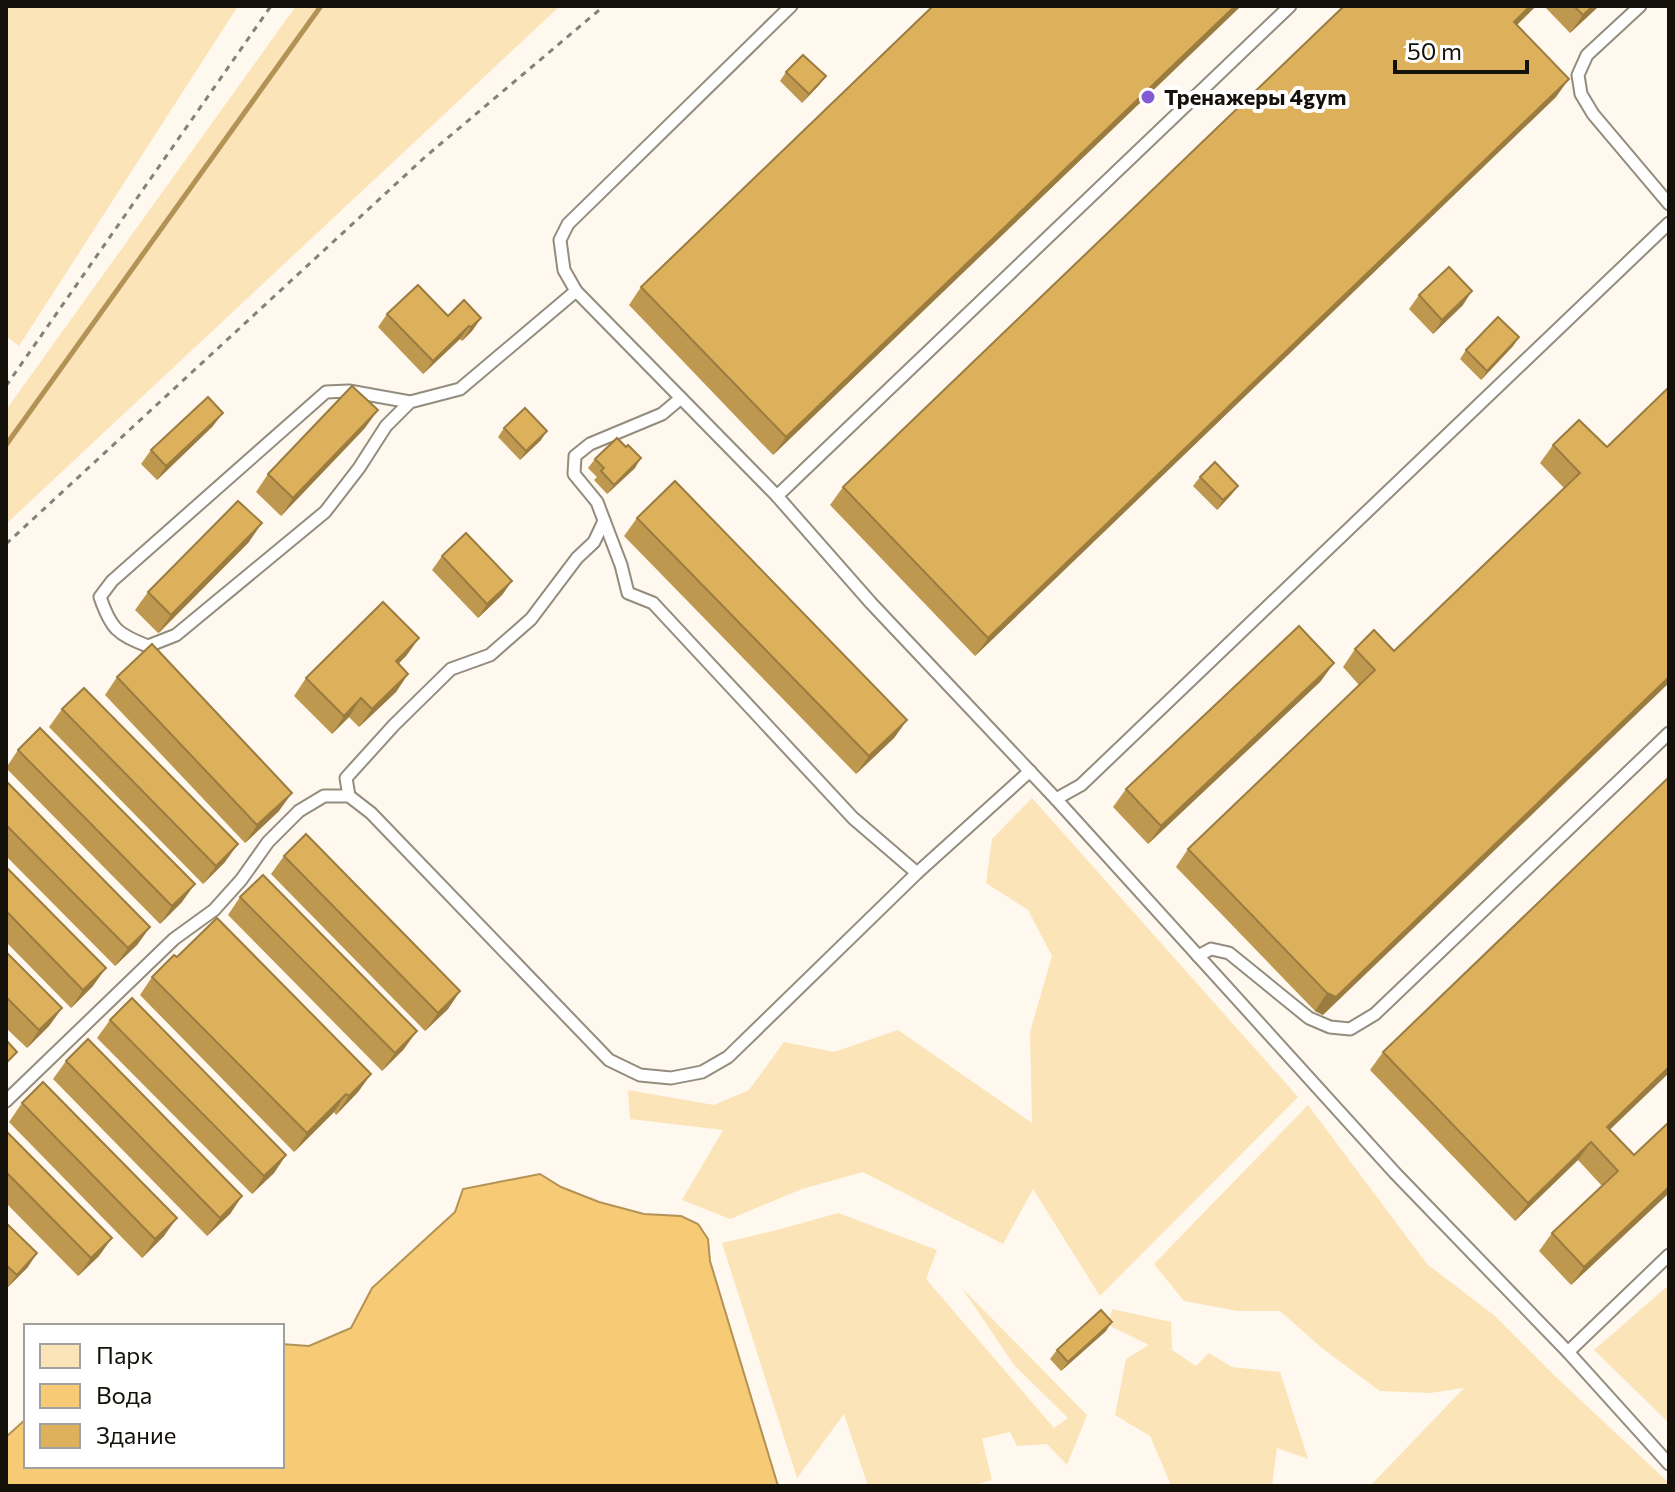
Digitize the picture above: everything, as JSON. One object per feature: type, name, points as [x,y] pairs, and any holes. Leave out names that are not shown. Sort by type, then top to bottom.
[{"type":"lane","points":[[791,6],[568,224],[560,240],[564,270],[576,291],[777,496],[871,603],[1056,799],[1395,1173],[1568,1352],[1669,1464]]},
{"type":"lane","points":[[777,496],[1290,6]]},
{"type":"lane","points":[[1640,6],[1587,55],[1578,75],[1581,94],[1593,114],[1669,204]]},
{"type":"lane","points":[[1056,799],[1081,785],[1669,223]]},
{"type":"lane","points":[[410,402],[386,426],[325,512],[176,635],[148,646],[126,638],[108,621],[100,597],[112,581],[326,392],[349,391],[410,402],[460,389],[576,291]]},
{"type":"lane","points":[[681,398],[662,414],[590,444],[575,456],[574,474],[597,502],[621,565],[628,593],[653,603],[853,818],[917,873]]},
{"type":"lane","points":[[349,796],[346,778],[394,725],[451,669],[490,655],[531,619],[577,558],[594,542],[604,521]]},
{"type":"lane","points":[[1198,956],[1211,949],[1229,953],[1309,1018],[1330,1027],[1350,1029],[1375,1014],[1669,733]]},
{"type":"lane","points":[[6,1101],[174,939],[214,910],[241,880],[268,842],[299,811],[324,796],[349,796],[371,813],[609,1060],[640,1075],[671,1078],[702,1072],[728,1057],[917,873],[1030,771]]},
{"type":"lane","points":[[1568,1352],[1669,1255]]},
{"type":"path","points":[[6,386],[271,6]]},
{"type":"path","points":[[6,544],[425,157],[604,6]]},
{"type":"green space","points":[[6,6],[238,6],[19,346],[6,336]]},
{"type":"green space","points":[[296,6],[560,6],[6,524],[6,410]]},
{"type":"green space","points":[[1032,798],[1298,1097],[1100,1296],[1033,1189],[1003,1244],[863,1172],[802,1189],[730,1219],[682,1200],[723,1130],[630,1119],[628,1090],[714,1105],[749,1090],[784,1042],[834,1052],[898,1030],[1032,1123],[1030,1032],[1052,956],[1028,910],[986,883],[992,839]]},
{"type":"green space","points":[[1308,1105],[1427,1264],[1495,1316],[1669,1486],[1370,1486],[1464,1388],[1430,1393],[1380,1391],[1323,1349],[1280,1311],[1238,1311],[1184,1301],[1154,1264]]},
{"type":"green space","points":[[838,1213],[937,1250],[926,1279],[1054,1428],[1068,1418],[1014,1365],[962,1288],[1087,1415],[1067,1465],[1047,1444],[1017,1446],[1010,1432],[982,1439],[992,1480],[972,1486],[868,1486],[844,1414],[797,1478],[722,1243]]},
{"type":"green space","points":[[1669,1285],[1669,1423],[1594,1350]]},
{"type":"green space","points":[[1112,1309],[1171,1322],[1172,1350],[1196,1366],[1209,1353],[1232,1367],[1280,1372],[1308,1459],[1277,1448],[1272,1486],[1171,1485],[1150,1436],[1115,1415],[1126,1359],[1149,1345],[1108,1325]]},
{"type":"water","points":[[540,1174],[561,1187],[599,1202],[644,1214],[681,1216],[698,1224],[708,1239],[710,1261],[778,1486],[6,1486],[6,1437],[24,1421],[24,1468],[284,1468],[284,1344],[309,1346],[351,1328],[372,1288],[455,1212],[463,1189]]},
{"type":"building","points":[[933,6],[1235,6],[786,437],[641,287]]},
{"type":"building","points":[[1344,6],[1530,6],[1514,22],[1569,79],[988,638],[843,487]]},
{"type":"building","points":[[1574,6],[1593,6],[1583,15]]},
{"type":"building","points":[[803,55],[826,76],[809,94],[786,72]]},
{"type":"building","points":[[1449,267],[1472,291],[1442,320],[1419,295]]},
{"type":"building","points":[[418,285],[448,316],[464,300],[481,318],[433,361],[387,314]]},
{"type":"building","points":[[1498,317],[1519,337],[1487,371],[1466,350]]},
{"type":"building","points":[[352,386],[378,410],[293,498],[268,474]]},
{"type":"building","points":[[1669,387],[1669,677],[1336,997],[1327,993],[1188,849],[1375,670],[1355,649],[1374,630],[1394,651],[1580,473],[1553,445],[1579,420],[1607,447]]},
{"type":"building","points":[[208,397],[223,413],[166,466],[151,450]]},
{"type":"building","points":[[525,408],[547,431],[526,451],[504,428]]},
{"type":"building","points":[[617,438],[641,458],[614,485],[595,459]]},
{"type":"building","points":[[1215,462],[1238,486],[1223,500],[1200,477]]},
{"type":"building","points":[[675,481],[907,720],[869,756],[637,518]]},
{"type":"building","points":[[238,501],[262,523],[171,615],[148,592]]},
{"type":"building","points":[[466,533],[512,581],[487,604],[442,556]]},
{"type":"building","points":[[383,602],[419,638],[396,661],[408,674],[372,709],[361,698],[344,716],[306,678]]},
{"type":"building","points":[[1299,626],[1334,663],[1161,826],[1126,789]]},
{"type":"building","points":[[152,644],[292,793],[257,825],[117,677]]},
{"type":"building","points":[[84,688],[238,844],[216,866],[62,709]]},
{"type":"building","points":[[40,728],[195,884],[172,906],[18,750]]},
{"type":"building","points":[[1669,777],[1669,1067],[1607,1127],[1634,1155],[1669,1122],[1669,1187],[1584,1267],[1552,1233],[1618,1171],[1591,1142],[1528,1203],[1383,1052]]},
{"type":"building","points":[[6,781],[150,927],[128,948],[6,825]]},
{"type":"building","points":[[306,834],[460,991],[438,1013],[284,856]]},
{"type":"building","points":[[6,867],[106,968],[83,990],[6,911]]},
{"type":"building","points":[[263,875],[417,1031],[395,1053],[240,897]]},
{"type":"building","points":[[217,918],[371,1074],[307,1133],[152,977]]},
{"type":"building","points":[[6,952],[62,1008],[39,1030],[6,997]]},
{"type":"building","points":[[132,998],[286,1155],[264,1176],[110,1020]]},
{"type":"building","points":[[88,1039],[242,1196],[220,1218],[66,1061]]},
{"type":"building","points":[[6,1040],[17,1052],[6,1063]]},
{"type":"building","points":[[43,1082],[177,1218],[155,1239],[22,1103]]},
{"type":"building","points":[[6,1131],[112,1238],[91,1258],[6,1172]]},
{"type":"building","points":[[6,1223],[37,1253],[17,1275],[6,1265]]},
{"type":"building","points":[[1101,1310],[1112,1322],[1068,1362],[1057,1350]]},
{"type":"waterway","points":[[6,445],[321,6]]},
{"type":"place","name":"Тренажеры 4gym","points":[[1148,97]]}]
